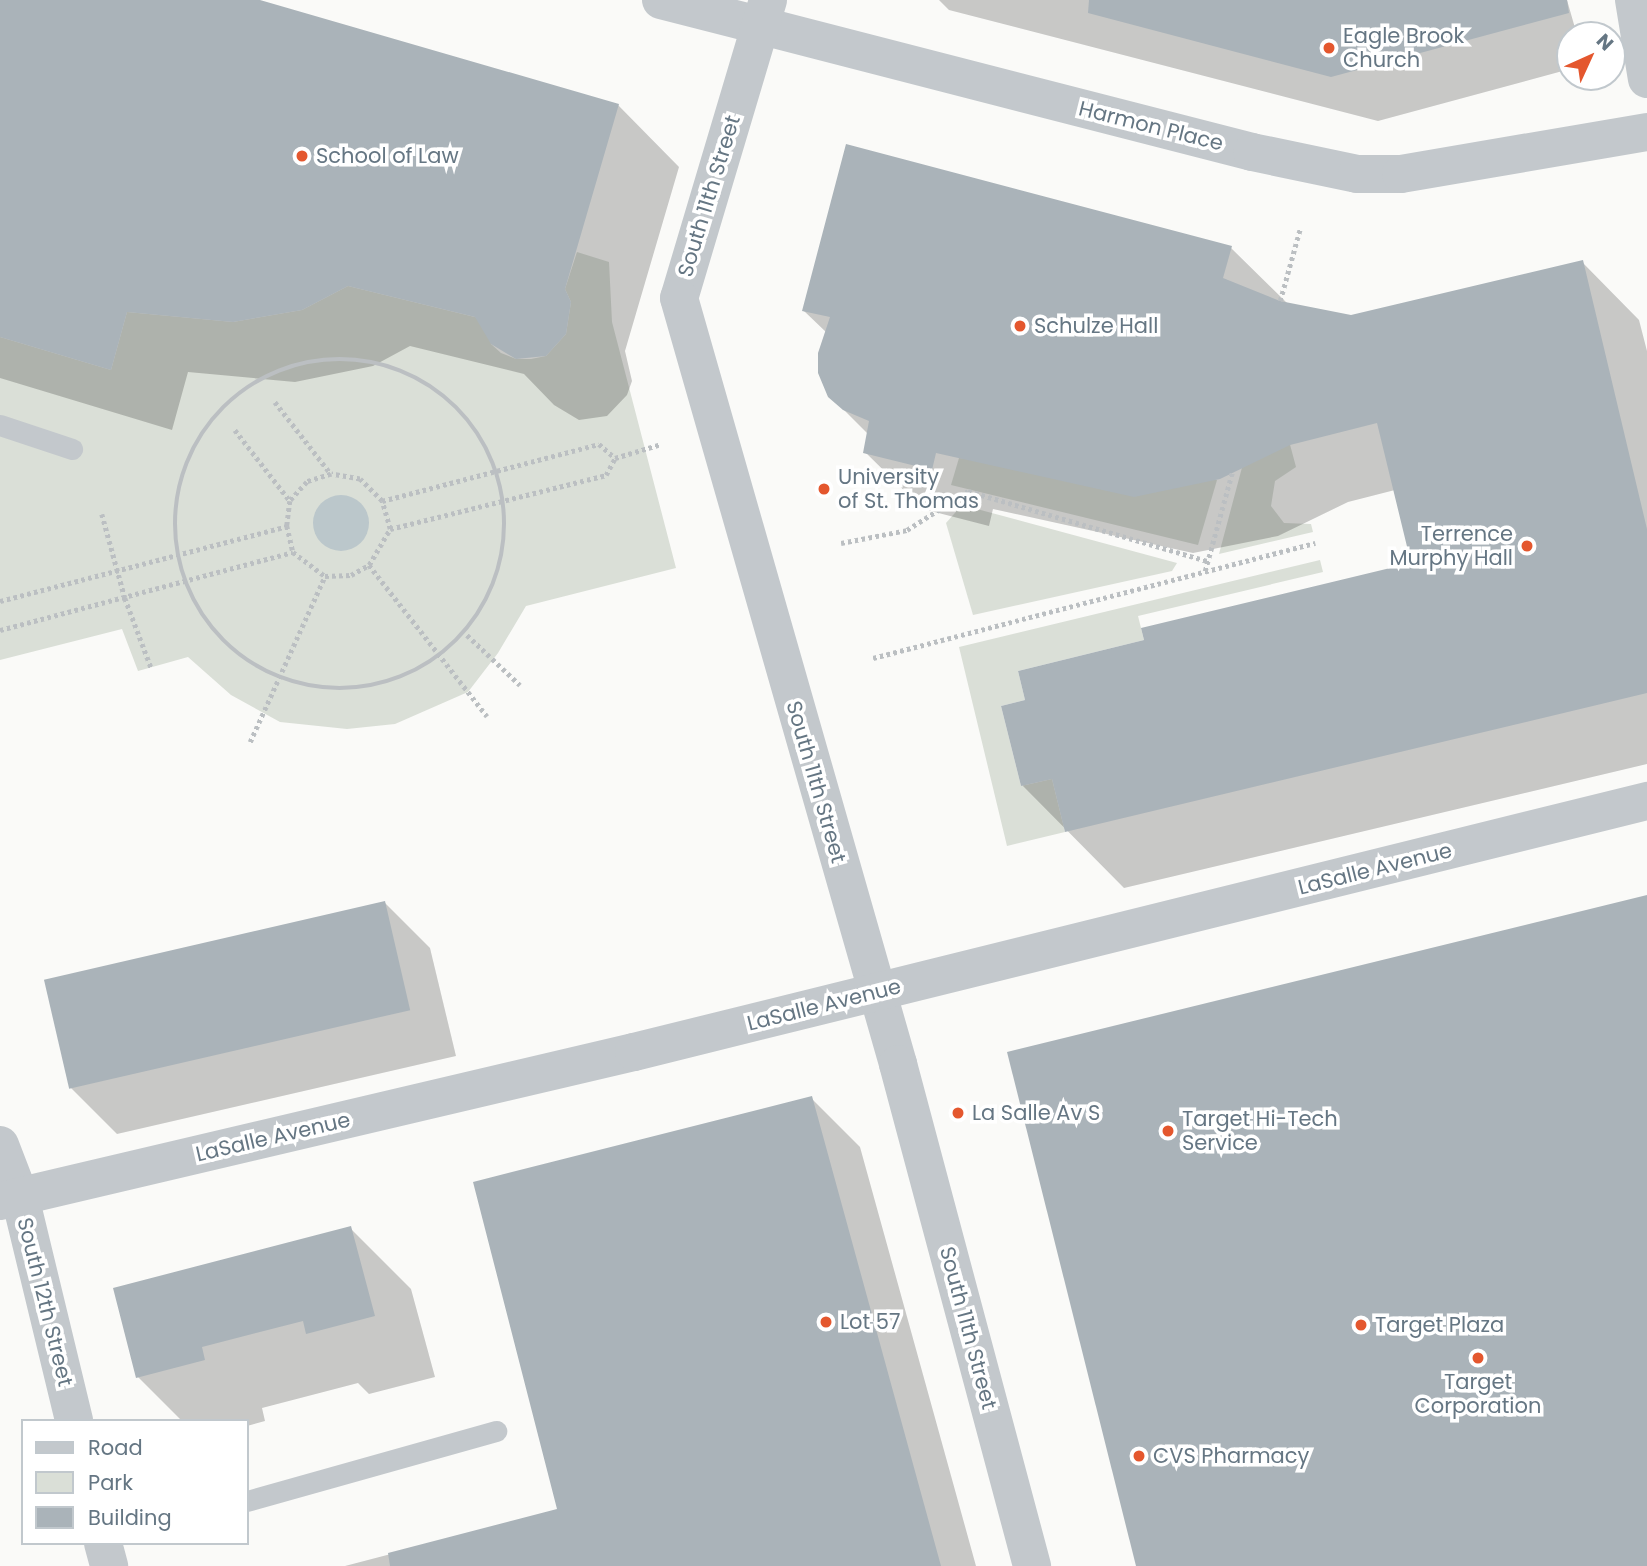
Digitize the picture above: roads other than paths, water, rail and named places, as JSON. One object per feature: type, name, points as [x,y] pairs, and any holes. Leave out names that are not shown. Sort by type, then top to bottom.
[{"type":"street","name":"Harmon Place","points":[[661,0],[764,13],[1252,152],[1357,174],[1401,174],[1647,132]]},
{"type":"street","points":[[1634,0],[1647,79]]},
{"type":"street","name":"South 11th Street","points":[[764,13],[679,298],[877,993],[1032,1566]]},
{"type":"street","name":"LaSalle Avenue","points":[[10,1199],[877,993],[1647,801]]},
{"type":"street","name":"South 12th Street","points":[[0,1145],[10,1199],[73,1419]]},
{"type":"street","points":[[104,1545],[109,1566]]},
{"type":"lane","points":[[0,425],[72,450]]},
{"type":"lane","points":[[248,1501],[496,1431]]},
{"type":"place","name":"Eagle Brook Church","points":[[1329,48]]},
{"type":"place","name":"School of Law","points":[[302,156]]},
{"type":"place","name":"Schulze Hall","points":[[1020,326]]},
{"type":"place","name":"University of St. Thomas","points":[[824,489]]},
{"type":"place","name":"Terrence Murphy Hall","points":[[1527,546]]},
{"type":"place","name":"La Salle Av S","points":[[958,1113]]},
{"type":"place","name":"Target Hi-Tech Service","points":[[1168,1131]]},
{"type":"place","name":"Lot 57","points":[[826,1322]]},
{"type":"place","name":"Target Plaza","points":[[1361,1325]]},
{"type":"place","name":"Target Corporation","points":[[1478,1358]]},
{"type":"place","name":"CVS Pharmacy","points":[[1139,1456]]}]
